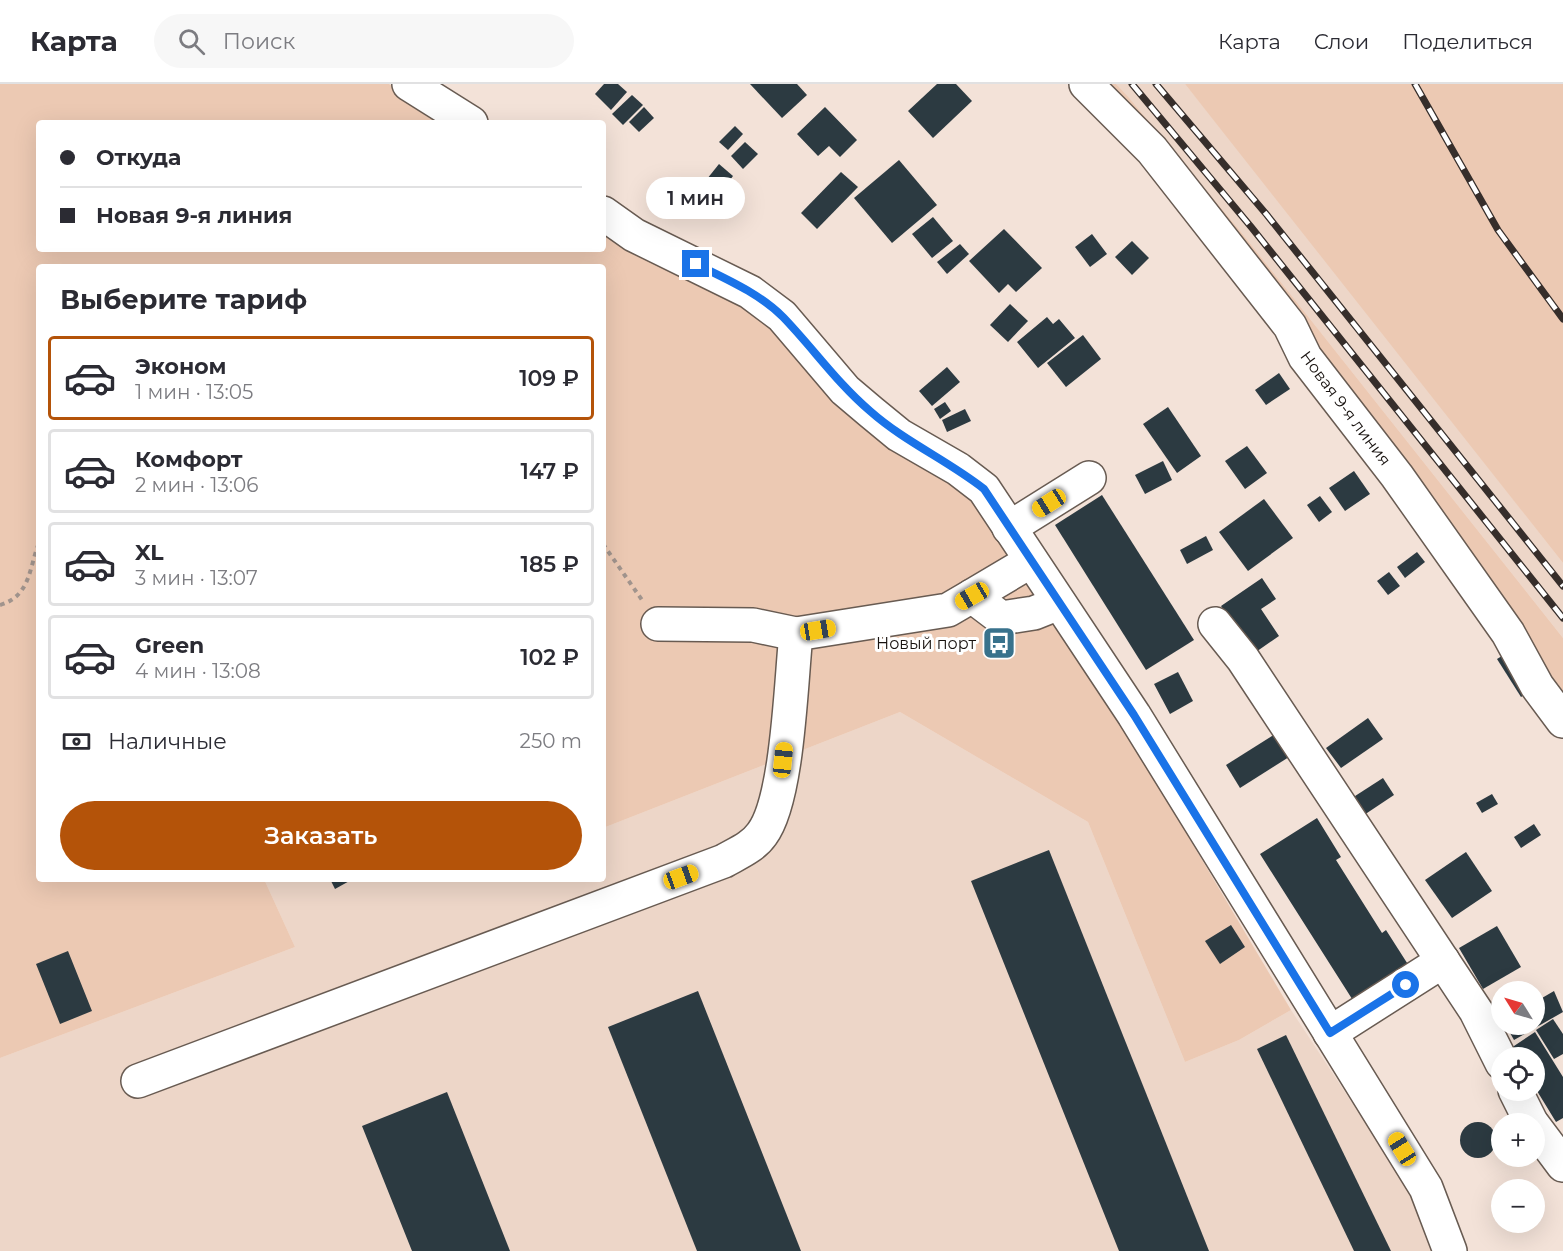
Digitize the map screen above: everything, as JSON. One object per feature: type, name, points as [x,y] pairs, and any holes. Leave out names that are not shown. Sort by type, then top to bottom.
[{"type":"street","points":[[409,84],[466,120]]},
{"type":"street","name":"Новая 9-я линия","points":[[1086,84],[1152,150],[1290,326],[1305,357],[1397,476],[1508,633],[1537,686],[1563,721]]},
{"type":"street","points":[[606,215],[634,235],[750,292],[782,316],[853,397],[899,435],[958,469],[984,489],[1134,715],[1426,1188],[1450,1251]]},
{"type":"street","points":[[1009,528],[1089,478]]},
{"type":"street","points":[[658,624],[753,625],[796,634],[948,610],[1031,561]]},
{"type":"street","points":[[972,596],[1000,618],[1034,613],[1059,603]]},
{"type":"street","points":[[1215,624],[1243,659],[1476,1011],[1494,1047]]},
{"type":"street","points":[[138,1081],[724,861],[749,847],[762,834],[772,816],[781,781],[796,634]]},
{"type":"street","points":[[1330,1033],[1443,961]]},
{"type":"street","points":[[1545,1141],[1563,1165]]},
{"type":"path","points":[[606,548],[658,624]]},
{"type":"path","points":[[0,606],[8,603],[28,582],[36,554]]},
{"type":"shaded area","points":[[0,84],[389,84],[445,120],[36,120],[36,252],[606,252],[606,229],[747,299],[977,496],[1121,723],[1291,1010],[1239,1040],[1185,1062],[1088,822],[900,712],[606,827],[606,264],[36,264],[36,882],[265,882],[295,947],[0,1058]]},
{"type":"shaded area","points":[[1077,84],[1116,84],[1129,98],[1241,232],[1563,638],[1563,729],[1215,240]]},
{"type":"shaded area","points":[[1116,84],[1185,84],[1286,209],[1563,563],[1563,638],[1241,232]]},
{"type":"shaded area","points":[[1185,84],[1563,84],[1563,563]]},
{"type":"shaded area","points":[[900,712],[1088,822],[1185,1062],[1239,1040],[1291,1010],[1408,1188],[1433,1251],[0,1251],[0,1058],[295,947],[265,882],[606,882],[606,827]]},
{"type":"building","points":[[604,84],[618,84],[627,92],[611,110],[595,94]]},
{"type":"building","points":[[750,84],[797,84],[807,95],[782,118]]},
{"type":"building","points":[[937,84],[956,84],[972,101],[933,138],[908,111]]},
{"type":"building","points":[[632,95],[643,105],[623,125],[612,114]]},
{"type":"building","points":[[644,107],[654,118],[639,132],[629,122]]},
{"type":"building","points":[[825,107],[857,140],[840,157],[829,146],[818,156],[797,134]]},
{"type":"building","points":[[735,126],[743,134],[728,150],[719,142]]},
{"type":"building","points":[[745,142],[758,154],[743,169],[731,156]]},
{"type":"building","points":[[899,160],[937,205],[892,243],[854,198]]},
{"type":"building","points":[[719,164],[733,176],[722,191],[707,179]]},
{"type":"building","points":[[841,172],[858,187],[817,229],[801,213]]},
{"type":"building","points":[[933,217],[953,241],[932,258],[912,234]]},
{"type":"building","points":[[1004,229],[1042,268],[1016,292],[1008,284],[999,293],[969,261]]},
{"type":"building","points":[[1092,234],[1107,254],[1090,267],[1075,247]]},
{"type":"building","points":[[1132,241],[1149,258],[1132,275],[1115,257]]},
{"type":"building","points":[[960,244],[969,254],[947,274],[937,262]]},
{"type":"building","points":[[1010,304],[1028,321],[1008,342],[990,325]]},
{"type":"building","points":[[1047,317],[1053,324],[1059,319],[1075,338],[1038,368],[1017,342]]},
{"type":"building","points":[[1083,335],[1101,359],[1066,387],[1047,363]]},
{"type":"building","points":[[947,367],[960,382],[932,406],[919,391]]},
{"type":"building","points":[[1279,373],[1290,389],[1266,405],[1255,390]]},
{"type":"building","points":[[945,402],[951,411],[940,419],[934,409]]},
{"type":"building","points":[[1168,407],[1201,456],[1177,473],[1143,424]]},
{"type":"building","points":[[965,409],[971,421],[947,432],[942,420]]},
{"type":"building","points":[[1247,446],[1267,473],[1245,489],[1225,461]]},
{"type":"building","points":[[1163,461],[1172,480],[1145,494],[1135,475]]},
{"type":"building","points":[[1354,471],[1370,494],[1345,511],[1329,488]]},
{"type":"building","points":[[1102,495],[1194,640],[1146,670],[1055,525]]},
{"type":"building","points":[[1320,496],[1332,512],[1319,522],[1307,505]]},
{"type":"building","points":[[1264,499],[1293,538],[1248,571],[1219,532]]},
{"type":"building","points":[[1206,536],[1213,550],[1187,564],[1180,550]]},
{"type":"building","points":[[1417,552],[1425,562],[1405,578],[1397,567]]},
{"type":"building","points":[[1389,572],[1400,586],[1388,595],[1377,581]]},
{"type":"building","points":[[1262,578],[1276,599],[1261,609],[1279,636],[1253,654],[1221,606]]},
{"type":"building","points":[[1510,651],[1533,689],[1521,697],[1497,659]]},
{"type":"building","points":[[1178,672],[1193,701],[1170,714],[1154,684]]},
{"type":"building","points":[[1368,718],[1383,739],[1341,768],[1326,748]]},
{"type":"building","points":[[1275,734],[1289,757],[1240,788],[1226,765]]},
{"type":"building","points":[[1383,778],[1394,795],[1364,815],[1352,798]]},
{"type":"building","points":[[1492,794],[1498,804],[1482,813],[1476,803]]},
{"type":"building","points":[[1317,818],[1341,857],[1336,860],[1382,933],[1386,930],[1409,966],[1354,1002],[1260,854]]},
{"type":"building","points":[[1534,824],[1541,835],[1521,848],[1514,837]]},
{"type":"building","points":[[1049,850],[1209,1251],[1119,1251],[971,881]]},
{"type":"building","points":[[1466,852],[1492,891],[1452,918],[1425,880]]},
{"type":"building","points":[[332,882],[348,882],[335,889]]},
{"type":"building","points":[[1231,925],[1245,947],[1220,964],[1205,941]]},
{"type":"building","points":[[1497,926],[1521,967],[1497,981],[1491,981],[1491,984],[1483,989],[1459,948]]},
{"type":"building","points":[[68,951],[92,1011],[60,1024],[36,964]]},
{"type":"building","points":[[698,991],[801,1251],[697,1251],[608,1027]]},
{"type":"building","points":[[1554,991],[1563,1012],[1545,1022],[1545,996]]},
{"type":"building","points":[[1553,1019],[1563,1034],[1563,1054],[1554,1059],[1539,1035],[1545,1035],[1545,1024]]},
{"type":"building","points":[[1286,1035],[1391,1251],[1354,1251],[1257,1049]]},
{"type":"building","points":[[1511,1035],[1523,1035],[1514,1040]]},
{"type":"building","points":[[1530,1035],[1537,1035],[1544,1047],[1512,1047]]},
{"type":"building","points":[[1545,1048],[1563,1077],[1563,1118],[1556,1122],[1543,1101],[1545,1101]]},
{"type":"building","points":[[447,1092],[510,1251],[412,1251],[362,1126]]},
{"type":"building","points":[[1471,1123],[1485,1123],[1491,1127],[1491,1153],[1485,1157],[1471,1157],[1461,1147],[1461,1133]]},
{"type":"railway","points":[[1132,84],[1252,228],[1563,618]]},
{"type":"railway","points":[[1156,84],[1267,215],[1563,586]]},
{"type":"railway","points":[[1415,84],[1498,230],[1563,319]]},
{"type":"place","name":"Новый порт","points":[[999,643]]},
{"type":"route","points":[[696,264],[750,292],[782,316],[845,390],[899,435],[958,469],[984,489],[1134,715],[1330,1033],[1406,985]]}]
